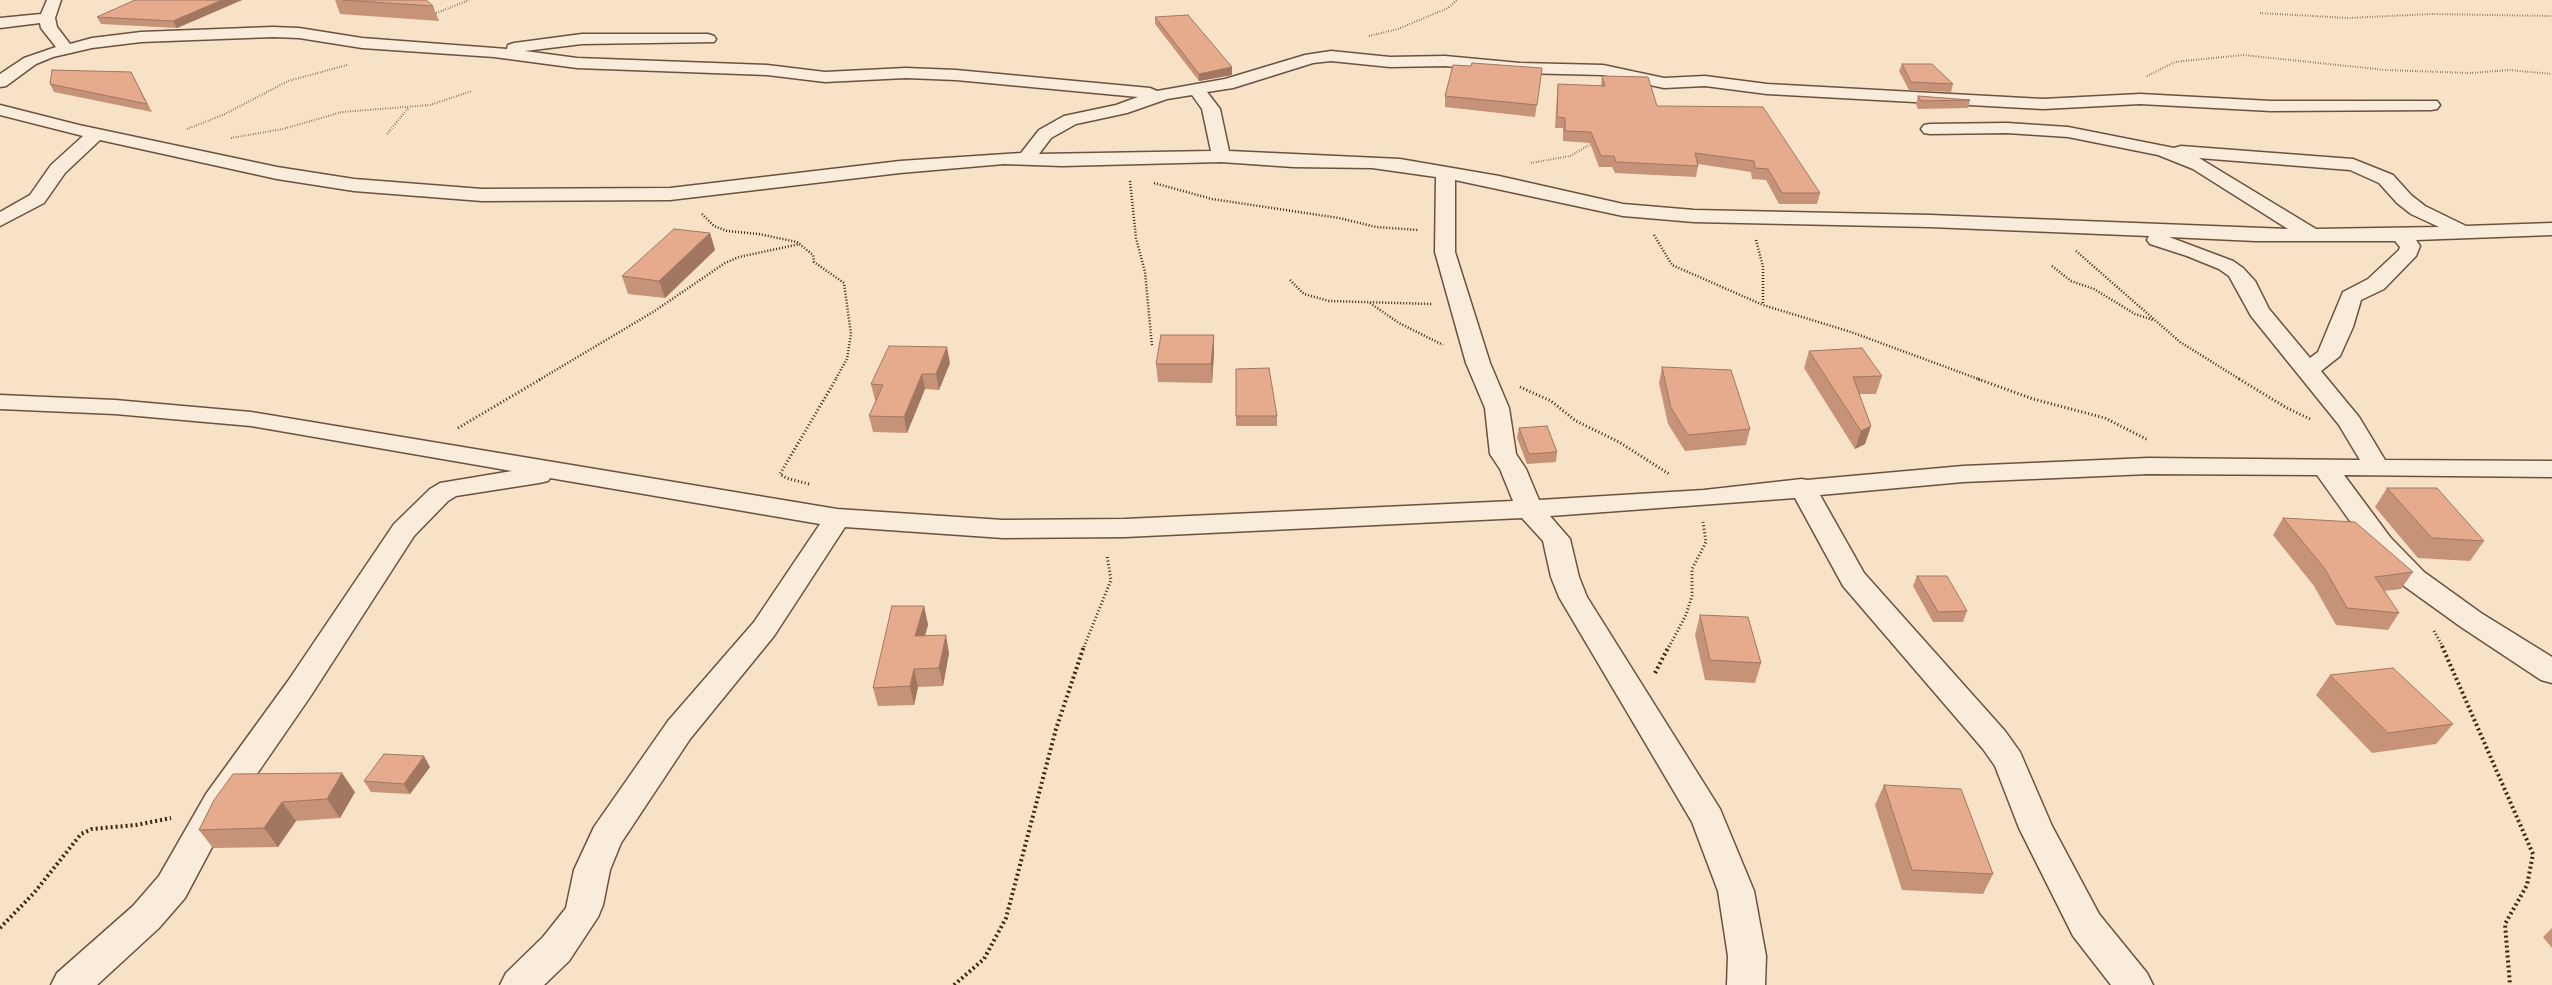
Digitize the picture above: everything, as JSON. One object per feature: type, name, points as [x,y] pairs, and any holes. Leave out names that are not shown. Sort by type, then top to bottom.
[{"type":"street","points":[[54,0],[47,18],[49,28],[65,48]]},
{"type":"street","points":[[0,23],[47,18]]},
{"type":"street","points":[[0,32],[26,20]]},
{"type":"street","points":[[676,67],[703,49],[710,32],[716,24]]},
{"type":"street","points":[[0,63],[37,58],[65,48],[141,37],[274,32],[362,43],[494,52],[576,63],[767,70],[825,77],[906,73],[956,75],[1013,79],[1099,90],[1164,94]]},
{"type":"street","points":[[494,52],[561,40],[708,38]]},
{"type":"street","points":[[1026,158],[1045,134],[1061,124],[1090,115],[1127,108],[1164,94],[1227,84],[1310,58],[1331,56],[1390,62],[1445,61],[1520,68],[1610,71],[1664,83],[1705,81],[1767,89],[2043,104],[2088,104],[2140,99],[2271,106],[2431,105]]},
{"type":"street","points":[[0,82],[37,58]]},
{"type":"street","points":[[1196,89],[1212,109],[1220,156]]},
{"type":"street","points":[[0,110],[96,134],[277,173],[364,185],[482,195],[670,194],[978,160],[1220,156],[1294,161],[1372,162],[1499,182],[1623,210],[1751,219],[1930,221],[2062,228],[2311,235],[2552,229]]},
{"type":"street","points":[[1930,129],[2007,128],[2068,132],[2163,150],[2353,165],[2386,179],[2404,199],[2424,214],[2464,231]]},
{"type":"street","points":[[0,220],[37,199],[58,169],[96,134]]},
{"type":"street","points":[[2163,150],[2200,165],[2311,235]]},
{"type":"street","points":[[1446,173],[1445,252],[1479,367],[1497,408],[1503,454],[1513,469],[1530,509],[1556,539],[1565,577],[1573,598],[1616,671],[1660,737],[1708,819],[1722,850],[1738,900],[1746,956],[1746,985]]},
{"type":"street","points":[[2123,230],[2194,252],[2226,265],[2236,272],[2244,281],[2259,311],[2350,422],[2377,467]]},
{"type":"street","points":[[2307,370],[2328,356],[2342,327],[2351,298],[2376,284],[2409,252],[2410,246],[2400,234]]},
{"type":"street","points":[[0,402],[115,407],[251,419],[837,518],[1002,529],[1099,528],[1530,509],[1704,498],[1802,487],[1963,474],[2148,466],[2552,469]]},
{"type":"street","points":[[2324,466],[2380,543],[2414,580],[2470,620],[2552,672]]},
{"type":"street","points":[[70,985],[146,916],[172,887],[218,804],[299,689],[404,530],[438,496],[449,489],[468,484],[564,471]]},
{"type":"street","points":[[1802,487],[1853,579],[1994,740],[2009,761],[2036,828],[2086,926],[2134,985]]},
{"type":"street","points":[[519,985],[556,949],[580,917],[585,905],[592,870],[606,837],[679,730],[764,629],[837,518]]},
{"type":"path","points":[[432,14],[469,0]]},
{"type":"path","points":[[1369,36],[1398,29],[1448,8],[1457,0]]},
{"type":"path","points":[[2260,13],[2348,18],[2431,14],[2552,16]]},
{"type":"path","points":[[2144,77],[2167,64],[2175,62],[2243,55],[2386,70],[2470,73],[2510,70],[2552,74]]},
{"type":"path","points":[[184,130],[202,125],[226,114],[288,81],[327,69],[352,65]]},
{"type":"path","points":[[186,154],[223,140],[283,129],[342,112],[439,103],[472,91]]},
{"type":"path","points":[[387,134],[400,121],[409,107]]},
{"type":"path","points":[[1525,165],[1570,156],[1594,142]]},
{"type":"path","points":[[1094,159],[1125,173],[1131,184],[1136,238],[1145,272],[1152,346]]},
{"type":"path","points":[[1150,182],[1212,199],[1331,216],[1376,227],[1445,234]]},
{"type":"path","points":[[670,194],[698,208],[714,226],[727,231],[792,240],[800,244],[813,254],[814,262],[844,283],[851,334],[846,359],[837,378],[816,410],[780,473],[786,478],[811,485]]},
{"type":"path","points":[[1648,213],[1656,238],[1672,265],[1763,305],[1851,332],[2033,399],[2105,418],[2125,426],[2192,466]]},
{"type":"path","points":[[1751,219],[1763,267],[1761,292],[1763,305]]},
{"type":"path","points":[[2062,228],[2082,257],[2180,342],[2287,408],[2312,420]]},
{"type":"path","points":[[426,448],[653,312],[725,264],[739,257],[800,244]]},
{"type":"path","points":[[2052,266],[2071,281],[2094,289],[2134,314],[2156,321]]},
{"type":"path","points":[[1290,280],[1298,290],[1313,297],[1329,301],[1460,304]]},
{"type":"path","points":[[1370,303],[1399,323],[1479,367],[1551,401],[1576,421],[1619,442],[1704,498],[1706,542],[1692,569],[1692,596],[1686,615],[1657,669],[1641,709]]},
{"type":"path","points":[[954,985],[984,960],[1006,918],[1056,729],[1093,620],[1111,580],[1110,565],[1099,528]]},
{"type":"path","points":[[2432,627],[2449,658],[2533,854],[2532,868],[2527,885],[2505,924],[2510,985]]},
{"type":"path","points":[[0,928],[34,893],[81,834],[99,828],[152,823],[218,804]]},
{"type":"building","points":[[135,0],[222,0],[173,21],[97,17]]},
{"type":"building","points":[[343,0],[426,0],[433,6]]},
{"type":"building","points":[[1188,15],[1232,67],[1199,74],[1155,17]]},
{"type":"building","points":[[1472,63],[1542,68],[1537,105],[1445,96],[1453,65],[1471,66]]},
{"type":"building","points":[[1902,64],[1932,64],[1953,84],[1911,82]]},
{"type":"building","points":[[52,70],[131,72],[147,104],[50,84]]},
{"type":"building","points":[[1602,76],[1648,77],[1657,106],[1763,107],[1820,193],[1782,193],[1768,169],[1755,168],[1754,161],[1695,153],[1698,166],[1616,162],[1614,156],[1601,156],[1591,132],[1565,131],[1565,118],[1557,117],[1558,84],[1605,86]]},
{"type":"building","points":[[1918,96],[1970,100],[1921,101]]},
{"type":"building","points":[[674,229],[710,233],[659,281],[622,276]]},
{"type":"building","points":[[1161,335],[1214,335],[1211,364],[1156,364]]},
{"type":"building","points":[[889,346],[947,347],[936,374],[922,374],[904,417],[869,416],[883,385],[871,384]]},
{"type":"building","points":[[1862,348],[1882,376],[1853,377],[1871,426],[1861,431],[1809,351]]},
{"type":"building","points":[[1662,367],[1731,370],[1750,429],[1688,435],[1671,408]]},
{"type":"building","points":[[1269,368],[1277,416],[1236,416],[1236,369]]},
{"type":"building","points":[[1547,426],[1557,452],[1529,454],[1519,428]]},
{"type":"building","points":[[2387,488],[2437,488],[2484,541],[2432,538]]},
{"type":"building","points":[[2283,518],[2355,522],[2413,572],[2375,577],[2399,613],[2347,608],[2325,569]]},
{"type":"building","points":[[1917,576],[1947,576],[1967,611],[1938,612]]},
{"type":"building","points":[[892,606],[924,606],[915,636],[946,635],[939,668],[914,669],[910,686],[873,688]]},
{"type":"building","points":[[1700,615],[1748,617],[1761,663],[1710,660]]},
{"type":"building","points":[[2393,668],[2453,724],[2388,733],[2330,675]]},
{"type":"building","points":[[384,754],[424,756],[404,784],[364,781]]},
{"type":"building","points":[[342,773],[327,799],[282,802],[264,828],[199,830],[214,800],[233,774]]},
{"type":"building","points":[[1884,785],[1961,789],[1993,874],[1912,870]]}]
